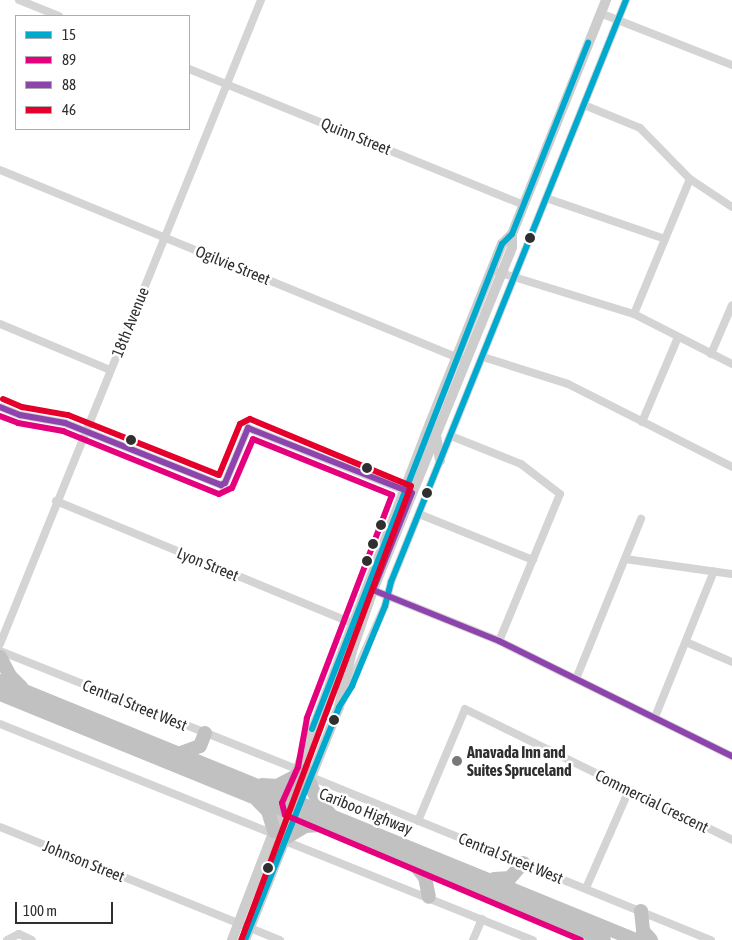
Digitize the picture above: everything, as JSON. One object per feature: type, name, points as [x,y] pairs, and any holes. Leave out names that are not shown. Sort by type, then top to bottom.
[{"type":"highway","points":[[0,657],[10,676],[30,693]]},
{"type":"highway","name":"Cariboo Highway","points":[[0,681],[213,768],[251,789]]},
{"type":"highway","points":[[0,708],[6,696]]},
{"type":"highway","name":"Cariboo Highway","points":[[6,696],[291,805],[410,860],[604,940]]},
{"type":"highway","points":[[178,754],[203,739],[213,768]]},
{"type":"highway","points":[[251,789],[277,786],[303,775]]},
{"type":"highway","points":[[291,805],[303,775]]},
{"type":"highway","points":[[251,789],[268,811],[280,836],[304,826],[330,822],[303,775]]},
{"type":"highway","name":"Cariboo Highway","points":[[330,822],[480,876],[636,940]]},
{"type":"highway","points":[[410,860],[425,877],[428,897]]},
{"type":"highway","points":[[480,876],[506,880],[523,863]]},
{"type":"highway","points":[[641,911],[642,931],[651,940]]},
{"type":"main road","points":[[303,775],[315,721],[356,625],[497,272],[512,247],[512,234],[522,204],[606,0]]},
{"type":"main road","points":[[408,492],[436,435],[462,359]]},
{"type":"main road","points":[[436,435],[440,461]]},
{"type":"main road","points":[[303,775],[339,707],[356,625]]},
{"type":"main road","points":[[244,940],[250,928],[291,805]]},
{"type":"main road","points":[[232,940],[238,923],[280,836]]},
{"type":"street","points":[[19,0],[56,15]]},
{"type":"street","name":"18th Avenue","points":[[0,644],[56,501],[261,0]]},
{"type":"street","points":[[339,707],[352,686],[440,461],[626,0]]},
{"type":"street","points":[[600,13],[732,65]]},
{"type":"street","name":"Quinn Street","points":[[190,69],[522,204]]},
{"type":"street","points":[[584,105],[640,128],[690,179],[732,207]]},
{"type":"street","name":"Ogilvie Street","points":[[0,170],[462,359]]},
{"type":"street","points":[[634,314],[690,179]]},
{"type":"street","points":[[546,198],[665,239]]},
{"type":"street","points":[[497,272],[634,314],[732,364]]},
{"type":"street","points":[[711,354],[732,305]]},
{"type":"street","points":[[0,324],[110,370]]},
{"type":"street","points":[[642,422],[678,337]]},
{"type":"street","points":[[483,357],[568,384],[732,467]]},
{"type":"street","points":[[0,407],[20,415],[65,422],[221,485],[225,482],[250,428],[408,492]]},
{"type":"street","points":[[451,436],[521,464],[560,494],[499,642]]},
{"type":"street","name":"Lyon Street","points":[[56,501],[356,625]]},
{"type":"street","points":[[419,514],[533,560]]},
{"type":"street","points":[[576,679],[641,519]]},
{"type":"street","points":[[625,559],[732,574]]},
{"type":"street","points":[[655,717],[714,572]]},
{"type":"street","points":[[369,589],[499,642],[732,756]]},
{"type":"street","points":[[686,642],[732,662]]},
{"type":"street","name":"Central Street West","points":[[0,651],[203,739],[303,775],[712,940]]},
{"type":"street","name":"Commercial Crescent","points":[[418,821],[465,709],[732,840]]},
{"type":"street","points":[[0,724],[533,940]]},
{"type":"street","points":[[586,888],[629,790]]},
{"type":"street","name":"Johnson Street","points":[[0,827],[280,940]]},
{"type":"street","points":[[473,940],[482,919]]},
{"type":"street","points":[[6,940],[19,934],[32,940]]},
{"type":"transit line","name":"15","points":[[245,940],[339,707],[352,686],[385,606],[391,582],[626,0]]},
{"type":"transit line","name":"15","points":[[312,729],[502,244],[512,234],[588,43]]},
{"type":"transit line","name":"46","points":[[3,399],[22,407],[68,415],[219,475],[240,424],[250,419],[411,486],[241,940]]},
{"type":"transit line","name":"88","points":[[0,407],[20,415],[65,423],[221,485],[225,483],[248,428],[412,493],[373,590],[499,641],[732,756]]},
{"type":"transit line","name":"89","points":[[0,416],[18,423],[63,431],[219,494],[232,488],[253,439],[392,495],[307,718],[298,767],[282,803],[285,815],[581,940]]},
{"type":"place","name":"Anavada Inn and Suites Spruceland","points":[[457,761]]}]
